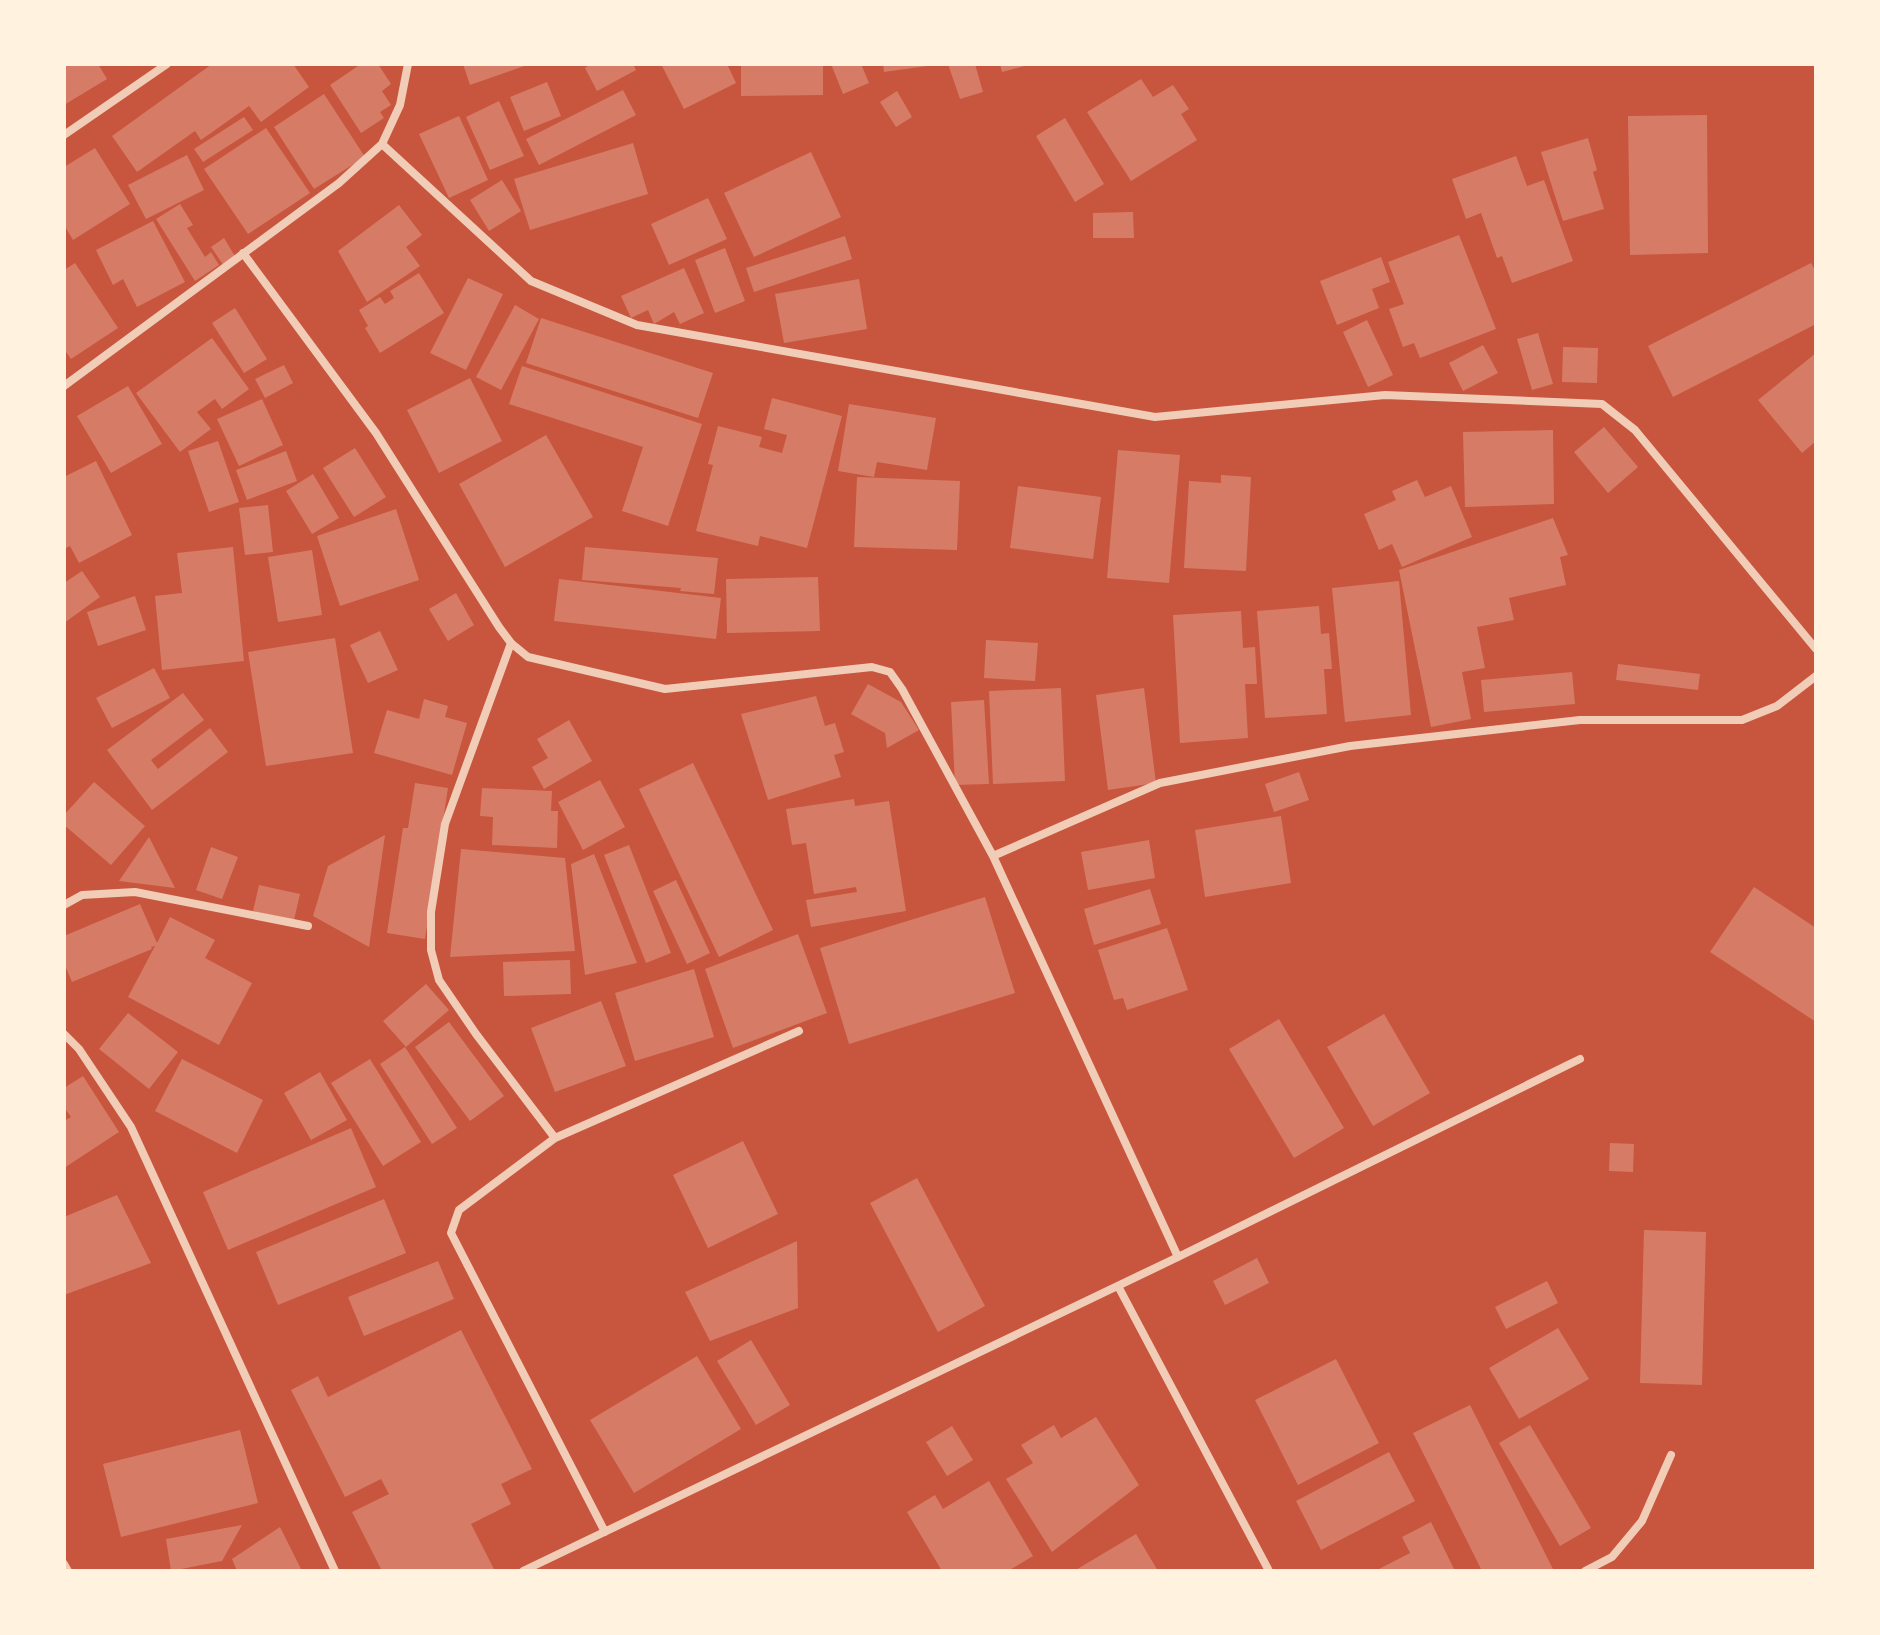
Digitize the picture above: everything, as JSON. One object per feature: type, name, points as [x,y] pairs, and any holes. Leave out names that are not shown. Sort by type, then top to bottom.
[{"type":"street","points":[[64,135],[167,64]]},
{"type":"street","points":[[64,386],[339,183],[382,144],[400,105],[408,64]]},
{"type":"street","points":[[382,144],[531,281],[637,325],[1155,417],[1385,395],[1602,404],[1635,430],[1816,649]]},
{"type":"street","points":[[243,253],[376,433],[499,627],[511,643],[528,657],[665,689],[872,667],[890,672],[993,856],[1178,1257]]},
{"type":"street","points":[[511,643],[445,824],[431,912],[431,950],[439,980],[555,1138]]},
{"type":"street","points":[[993,856],[1160,783],[1350,746],[1580,720],[1742,720],[1777,706],[1816,676]]},
{"type":"street","points":[[64,905],[82,895],[135,892],[308,926]]},
{"type":"street","points":[[605,1532],[451,1233],[459,1210],[555,1138],[799,1031]]},
{"type":"street","points":[[64,1034],[79,1049],[131,1127],[335,1571]]},
{"type":"street","points":[[523,1571],[1178,1257],[1580,1059]]},
{"type":"street","points":[[1118,1286],[1269,1571]]},
{"type":"street","points":[[1585,1571],[1612,1557],[1642,1521],[1671,1455]]},
{"type":"street","points":[[64,1564],[68,1571]]},
{"type":"building","points":[[64,64],[98,64],[107,79],[64,105]]},
{"type":"building","points":[[212,64],[293,64],[309,87],[261,122],[249,106],[201,140],[195,131],[137,172],[112,136]]},
{"type":"building","points":[[361,64],[378,64],[391,84],[382,91],[391,105],[380,112],[384,118],[361,133],[330,85]]},
{"type":"building","points":[[463,64],[530,64],[470,85]]},
{"type":"building","points":[[591,64],[633,64],[636,70],[597,91],[585,68]]},
{"type":"building","points":[[661,64],[727,64],[736,83],[684,109]]},
{"type":"building","points":[[741,64],[823,64],[823,95],[741,96]]},
{"type":"building","points":[[831,64],[861,64],[869,83],[843,94]]},
{"type":"building","points":[[883,64],[927,64],[927,66],[884,72]]},
{"type":"building","points":[[948,64],[975,64],[983,92],[960,99]]},
{"type":"building","points":[[1000,64],[1028,64],[1028,65],[1002,72]]},
{"type":"building","points":[[1141,79],[1153,97],[1173,85],[1189,109],[1181,114],[1197,140],[1131,181],[1087,112]]},
{"type":"building","points":[[547,82],[561,116],[524,131],[510,97]]},
{"type":"building","points":[[623,90],[636,115],[539,165],[526,139]]},
{"type":"building","points":[[897,91],[912,117],[896,127],[880,102]]},
{"type":"building","points":[[324,94],[365,157],[314,189],[274,127]]},
{"type":"building","points":[[499,101],[524,156],[490,170],[466,117]]},
{"type":"building","points":[[1707,115],[1708,253],[1630,255],[1628,116]]},
{"type":"building","points":[[459,116],[488,180],[449,198],[419,134]]},
{"type":"building","points":[[244,117],[253,130],[203,162],[194,149]]},
{"type":"building","points":[[1065,118],[1104,184],[1075,202],[1036,136]]},
{"type":"building","points":[[266,128],[310,193],[248,234],[204,169]]},
{"type":"building","points":[[1588,138],[1597,170],[1593,172],[1604,209],[1563,221],[1541,152]]},
{"type":"building","points":[[633,143],[648,194],[530,230],[514,179]]},
{"type":"building","points":[[95,148],[130,204],[73,240],[64,225],[64,167]]},
{"type":"building","points":[[811,152],[841,217],[754,257],[724,193]]},
{"type":"building","points":[[187,155],[204,190],[146,219],[128,185]]},
{"type":"building","points":[[1516,156],[1527,186],[1544,180],[1573,261],[1512,283],[1502,256],[1497,258],[1481,213],[1466,219],[1452,179]]},
{"type":"building","points":[[502,180],[521,211],[489,231],[470,200]]},
{"type":"building","points":[[708,198],[727,239],[669,265],[651,224]]},
{"type":"building","points":[[180,204],[193,225],[187,228],[205,257],[211,252],[219,265],[195,281],[156,219]]},
{"type":"building","points":[[399,205],[422,235],[406,247],[420,266],[367,302],[338,251]]},
{"type":"building","points":[[1133,212],[1134,238],[1093,238],[1093,213]]},
{"type":"building","points":[[153,221],[185,282],[137,307],[123,279],[113,285],[96,250]]},
{"type":"building","points":[[1459,235],[1496,329],[1420,358],[1414,343],[1403,347],[1389,309],[1404,304],[1388,262]]},
{"type":"building","points":[[845,236],[852,259],[754,292],[746,268]]},
{"type":"building","points":[[224,238],[236,258],[224,266],[211,247]]},
{"type":"building","points":[[725,248],[745,301],[715,313],[695,260]]},
{"type":"building","points":[[1381,257],[1390,282],[1372,289],[1379,308],[1337,325],[1320,281]]},
{"type":"building","points":[[75,263],[118,328],[71,359],[64,349],[64,270]]},
{"type":"building","points":[[1811,263],[1816,272],[1816,324],[1673,397],[1648,346]]},
{"type":"building","points":[[684,268],[704,313],[680,324],[674,312],[654,324],[648,310],[631,318],[621,296]]},
{"type":"building","points":[[419,273],[444,313],[380,353],[365,328],[368,326],[359,310],[380,297],[385,304],[394,298],[390,291]]},
{"type":"building","points":[[468,278],[503,294],[466,370],[430,353]]},
{"type":"building","points":[[859,279],[867,329],[784,343],[775,294]]},
{"type":"building","points":[[515,305],[539,319],[501,390],[476,377]]},
{"type":"building","points":[[235,308],[267,359],[244,373],[212,323]]},
{"type":"building","points":[[541,318],[713,373],[698,418],[526,363]]},
{"type":"building","points":[[1367,320],[1393,375],[1368,387],[1343,332]]},
{"type":"building","points":[[1538,333],[1553,384],[1532,390],[1517,339]]},
{"type":"building","points":[[212,338],[249,389],[222,409],[215,399],[197,412],[211,429],[180,452],[136,393]]},
{"type":"building","points":[[1483,345],[1498,373],[1463,391],[1449,363]]},
{"type":"building","points":[[1563,347],[1598,348],[1597,383],[1562,382]]},
{"type":"building","points":[[1816,353],[1816,441],[1802,453],[1758,400]]},
{"type":"building","points":[[284,365],[293,383],[265,398],[255,379]]},
{"type":"building","points":[[522,366],[702,424],[668,526],[622,511],[643,447],[509,404]]},
{"type":"building","points":[[470,378],[502,441],[439,473],[407,410]]},
{"type":"building","points":[[128,386],[162,444],[111,473],[77,416]]},
{"type":"building","points":[[772,398],[842,416],[807,548],[760,536],[758,546],[696,531],[713,465],[708,464],[718,426],[762,437],[759,447],[782,453],[787,435],[764,429]]},
{"type":"building","points":[[262,399],[283,445],[239,466],[217,419]]},
{"type":"building","points":[[849,404],[936,418],[927,470],[877,462],[874,477],[838,471]]},
{"type":"building","points":[[1604,427],[1638,467],[1608,493],[1574,452]]},
{"type":"building","points":[[1553,430],[1554,504],[1465,507],[1463,432]]},
{"type":"building","points":[[546,435],[593,517],[505,567],[459,484]]},
{"type":"building","points":[[218,441],[239,502],[209,512],[188,451]]},
{"type":"building","points":[[355,448],[386,497],[354,517],[323,468]]},
{"type":"building","points":[[1118,450],[1180,455],[1169,583],[1107,578]]},
{"type":"building","points":[[286,451],[297,481],[247,500],[236,470]]},
{"type":"building","points":[[96,461],[132,535],[79,563],[70,546],[64,549],[64,477]]},
{"type":"building","points":[[313,474],[339,518],[312,534],[286,491]]},
{"type":"building","points":[[1221,475],[1251,477],[1246,571],[1184,568],[1189,481],[1221,483]]},
{"type":"building","points":[[857,477],[960,481],[957,550],[854,547]]},
{"type":"building","points":[[1417,480],[1425,497],[1451,486],[1472,537],[1402,567],[1392,544],[1379,550],[1364,514],[1396,500],[1392,491]]},
{"type":"building","points":[[1018,486],[1101,497],[1093,559],[1010,548]]},
{"type":"building","points":[[268,505],[273,552],[245,555],[239,508]]},
{"type":"building","points":[[396,509],[419,580],[340,606],[317,536]]},
{"type":"building","points":[[1553,518],[1568,555],[1560,557],[1566,585],[1509,598],[1514,620],[1477,627],[1485,668],[1462,672],[1471,719],[1431,727],[1399,570]]},
{"type":"building","points":[[233,547],[244,661],[162,670],[155,596],[182,593],[177,553]]},
{"type":"building","points":[[585,547],[718,558],[714,594],[680,591],[681,588],[582,580]]},
{"type":"building","points":[[312,550],[322,615],[278,622],[268,557]]},
{"type":"building","points":[[82,571],[100,597],[64,623],[64,583]]},
{"type":"building","points":[[818,577],[820,631],[727,633],[726,579]]},
{"type":"building","points":[[559,579],[721,598],[716,639],[554,621]]},
{"type":"building","points":[[1399,581],[1411,715],[1345,722],[1332,588]]},
{"type":"building","points":[[456,593],[474,625],[448,641],[429,609]]},
{"type":"building","points":[[135,596],[146,630],[98,646],[87,612]]},
{"type":"building","points":[[1319,606],[1321,634],[1329,633],[1332,669],[1324,669],[1327,714],[1265,718],[1257,611]]},
{"type":"building","points":[[1241,611],[1243,648],[1255,647],[1257,684],[1245,684],[1248,738],[1180,743],[1173,615]]},
{"type":"building","points":[[380,631],[398,670],[368,683],[350,645]]},
{"type":"building","points":[[335,638],[353,753],[266,766],[248,652]]},
{"type":"building","points":[[986,640],[1038,643],[1035,681],[984,678]]},
{"type":"building","points":[[1618,664],[1700,674],[1698,690],[1616,680]]},
{"type":"building","points":[[154,668],[170,698],[112,728],[96,698]]},
{"type":"building","points":[[1572,672],[1575,704],[1484,712],[1481,680]]},
{"type":"building","points":[[868,684],[901,702],[919,730],[887,748],[885,733],[851,714]]},
{"type":"building","points":[[1061,688],[1065,781],[993,784],[989,691]]},
{"type":"building","points":[[1144,688],[1156,783],[1108,790],[1096,695]]},
{"type":"building","points":[[183,693],[204,720],[151,760],[158,769],[210,728],[228,752],[152,810],[107,750]]},
{"type":"building","points":[[816,696],[825,726],[835,723],[844,752],[834,755],[841,777],[768,800],[741,714]]},
{"type":"building","points":[[424,699],[448,706],[445,717],[467,723],[452,775],[374,753],[387,710],[419,719]]},
{"type":"building","points":[[984,700],[989,784],[955,785],[951,702]]},
{"type":"building","points":[[569,720],[592,761],[544,789],[532,767],[548,758],[537,739]]},
{"type":"building","points":[[693,763],[773,930],[719,957],[639,789]]},
{"type":"building","points":[[1299,772],[1309,800],[1274,812],[1265,784]]},
{"type":"building","points":[[600,780],[625,827],[583,850],[558,802]]},
{"type":"building","points":[[94,782],[145,826],[111,865],[64,825],[64,815]]},
{"type":"building","points":[[415,783],[448,788],[425,939],[387,933],[403,828],[408,828]]},
{"type":"building","points":[[482,788],[552,791],[551,811],[558,811],[557,848],[492,845],[493,817],[480,816]]},
{"type":"building","points":[[854,799],[855,806],[889,801],[906,911],[811,927],[806,900],[857,892],[856,887],[814,894],[806,843],[792,845],[786,809]]},
{"type":"building","points":[[1281,816],[1291,883],[1205,897],[1195,830]]},
{"type":"building","points":[[385,835],[369,947],[313,916],[328,866]]},
{"type":"building","points":[[149,837],[175,888],[119,881]]},
{"type":"building","points":[[1149,840],[1155,878],[1088,890],[1081,852]]},
{"type":"building","points":[[629,845],[671,953],[646,963],[604,855]]},
{"type":"building","points":[[211,847],[238,857],[222,899],[196,890]]},
{"type":"building","points":[[461,849],[565,858],[575,951],[450,957]]},
{"type":"building","points":[[594,854],[637,963],[585,975],[571,864]]},
{"type":"building","points":[[676,880],[710,953],[687,964],[653,891]]},
{"type":"building","points":[[259,885],[300,894],[294,920],[253,911]]},
{"type":"building","points":[[1754,887],[1816,928],[1816,1022],[1710,952]]},
{"type":"building","points":[[1150,889],[1161,924],[1094,945],[1084,909]]},
{"type":"building","points":[[985,897],[1015,993],[849,1044],[820,948]]},
{"type":"building","points":[[140,904],[157,943],[170,917],[215,940],[205,958],[252,983],[219,1045],[128,997],[155,946],[72,982],[64,963],[64,936]]},
{"type":"building","points":[[1167,928],[1188,990],[1127,1010],[1123,998],[1114,1000],[1098,950]]},
{"type":"building","points":[[798,934],[827,1013],[733,1048],[705,969]]},
{"type":"building","points":[[570,960],[571,994],[504,996],[503,962]]},
{"type":"building","points":[[694,969],[714,1037],[635,1061],[615,993]]},
{"type":"building","points":[[426,984],[449,1010],[406,1047],[383,1021]]},
{"type":"building","points":[[601,1001],[626,1066],[555,1092],[531,1028]]},
{"type":"building","points":[[128,1013],[178,1052],[149,1089],[99,1049]]},
{"type":"building","points":[[1384,1014],[1430,1093],[1373,1126],[1327,1047]]},
{"type":"building","points":[[1279,1019],[1344,1128],[1294,1158],[1229,1049]]},
{"type":"building","points":[[449,1022],[504,1096],[470,1121],[415,1047]]},
{"type":"building","points":[[405,1047],[457,1128],[432,1144],[380,1064]]},
{"type":"building","points":[[182,1059],[263,1100],[237,1153],[155,1111]]},
{"type":"building","points":[[370,1059],[421,1142],[383,1166],[331,1083]]},
{"type":"building","points":[[320,1072],[347,1120],[311,1140],[284,1093]]},
{"type":"building","points":[[83,1076],[119,1132],[64,1168],[64,1121],[71,1117],[64,1107],[64,1088]]},
{"type":"building","points":[[351,1128],[376,1187],[228,1250],[203,1192]]},
{"type":"building","points":[[743,1141],[778,1214],[708,1248],[673,1175]]},
{"type":"building","points":[[1610,1143],[1634,1144],[1633,1172],[1609,1171]]},
{"type":"building","points":[[917,1178],[985,1306],[938,1332],[870,1203]]},
{"type":"building","points":[[117,1195],[151,1263],[64,1295],[64,1217]]},
{"type":"building","points":[[384,1199],[406,1253],[278,1305],[256,1252]]},
{"type":"building","points":[[1644,1230],[1706,1232],[1702,1385],[1640,1383]]},
{"type":"building","points":[[797,1241],[798,1308],[710,1341],[685,1292]]},
{"type":"building","points":[[1257,1258],[1269,1283],[1225,1305],[1213,1281]]},
{"type":"building","points":[[438,1261],[454,1299],[364,1336],[348,1297]]},
{"type":"building","points":[[1547,1281],[1558,1303],[1506,1329],[1495,1307]]},
{"type":"building","points":[[1558,1328],[1589,1379],[1519,1419],[1489,1368]]},
{"type":"building","points":[[461,1330],[532,1469],[501,1484],[511,1504],[471,1524],[495,1571],[382,1571],[352,1512],[389,1494],[381,1479],[345,1497],[291,1390],[318,1376],[328,1397]]},
{"type":"building","points":[[751,1340],[790,1405],[756,1425],[717,1361]]},
{"type":"building","points":[[697,1356],[741,1429],[634,1493],[590,1420]]},
{"type":"building","points":[[1336,1359],[1379,1443],[1298,1485],[1255,1400]]},
{"type":"building","points":[[1470,1405],[1554,1571],[1482,1571],[1413,1433]]},
{"type":"building","points":[[1096,1417],[1139,1485],[1052,1552],[1006,1479],[1033,1463],[1021,1445],[1054,1425],[1061,1438]]},
{"type":"building","points":[[1530,1425],[1591,1528],[1560,1546],[1499,1443]]},
{"type":"building","points":[[952,1426],[973,1460],[947,1476],[926,1442]]},
{"type":"building","points":[[240,1430],[258,1503],[121,1537],[103,1464]]},
{"type":"building","points":[[1389,1452],[1415,1501],[1321,1550],[1296,1501]]},
{"type":"building","points":[[989,1481],[1033,1556],[1008,1571],[942,1571],[907,1512],[935,1495],[943,1509]]},
{"type":"building","points":[[1431,1522],[1455,1571],[1375,1571],[1410,1553],[1402,1537]]},
{"type":"building","points":[[242,1525],[222,1561],[171,1571],[166,1539]]},
{"type":"building","points":[[280,1527],[302,1571],[237,1571],[232,1559]]},
{"type":"building","points":[[1136,1534],[1158,1571],[1074,1571]]}]
